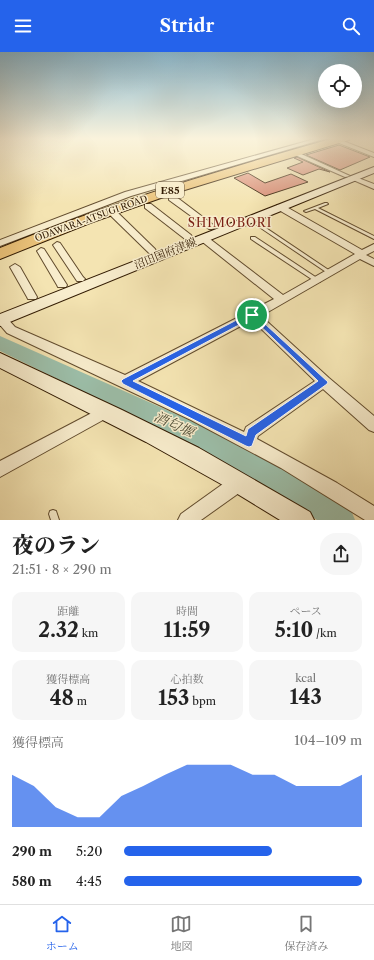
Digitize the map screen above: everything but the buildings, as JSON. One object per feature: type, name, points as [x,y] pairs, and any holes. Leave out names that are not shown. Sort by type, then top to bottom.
[{"type":"highway","name":"ODAWARA-ATSUGI ROAD","points":[[0,247],[84,214],[134,197],[259,160]]},
{"type":"highway","name":"ODAWARA-ATSUGI ROAD","points":[[0,254],[88,218],[138,200],[268,160]]},
{"type":"main road","name":"沼田国府津線","points":[[0,316],[32,297],[62,285],[212,227],[374,169]]},
{"type":"main road","name":"沼田国府津線","points":[[0,316],[203,238],[350,177]]},
{"type":"main road","points":[[0,360],[107,411],[206,462],[302,520]]},
{"type":"street","points":[[0,243],[128,194],[248,160]]},
{"type":"street","points":[[310,160],[374,187]]},
{"type":"street","points":[[172,198],[212,227]]},
{"type":"street","points":[[148,206],[188,237]]},
{"type":"street","points":[[280,207],[374,263]]},
{"type":"street","points":[[113,213],[152,251]]},
{"type":"street","points":[[203,238],[282,300]]},
{"type":"street","points":[[56,244],[80,279]]},
{"type":"street","points":[[126,381],[282,300],[374,247]]},
{"type":"street","points":[[41,251],[62,285]]},
{"type":"street","points":[[15,267],[32,297]]},
{"type":"street","points":[[252,315],[324,382],[374,425]]},
{"type":"street","points":[[0,316],[11,330],[126,381],[249,443],[352,501],[374,516]]},
{"type":"street","points":[[249,443],[252,432],[324,382]]},
{"type":"street","points":[[0,469],[107,411]]},
{"type":"street","points":[[187,520],[240,482]]},
{"type":"lane","points":[[306,211],[326,204]]},
{"type":"lane","points":[[315,208],[374,238]]},
{"type":"lane","points":[[250,219],[330,273]]},
{"type":"lane","points":[[253,238],[318,280]]},
{"type":"waterway","name":"酒匂堰","points":[[0,343],[195,434],[283,482],[341,520]]},
{"type":"district","name":"SHIMOBORI","points":[[230,222]]},
{"type":"route","points":[[252,315],[324,382],[252,432],[249,443],[126,381],[210,337],[252,315]]}]
